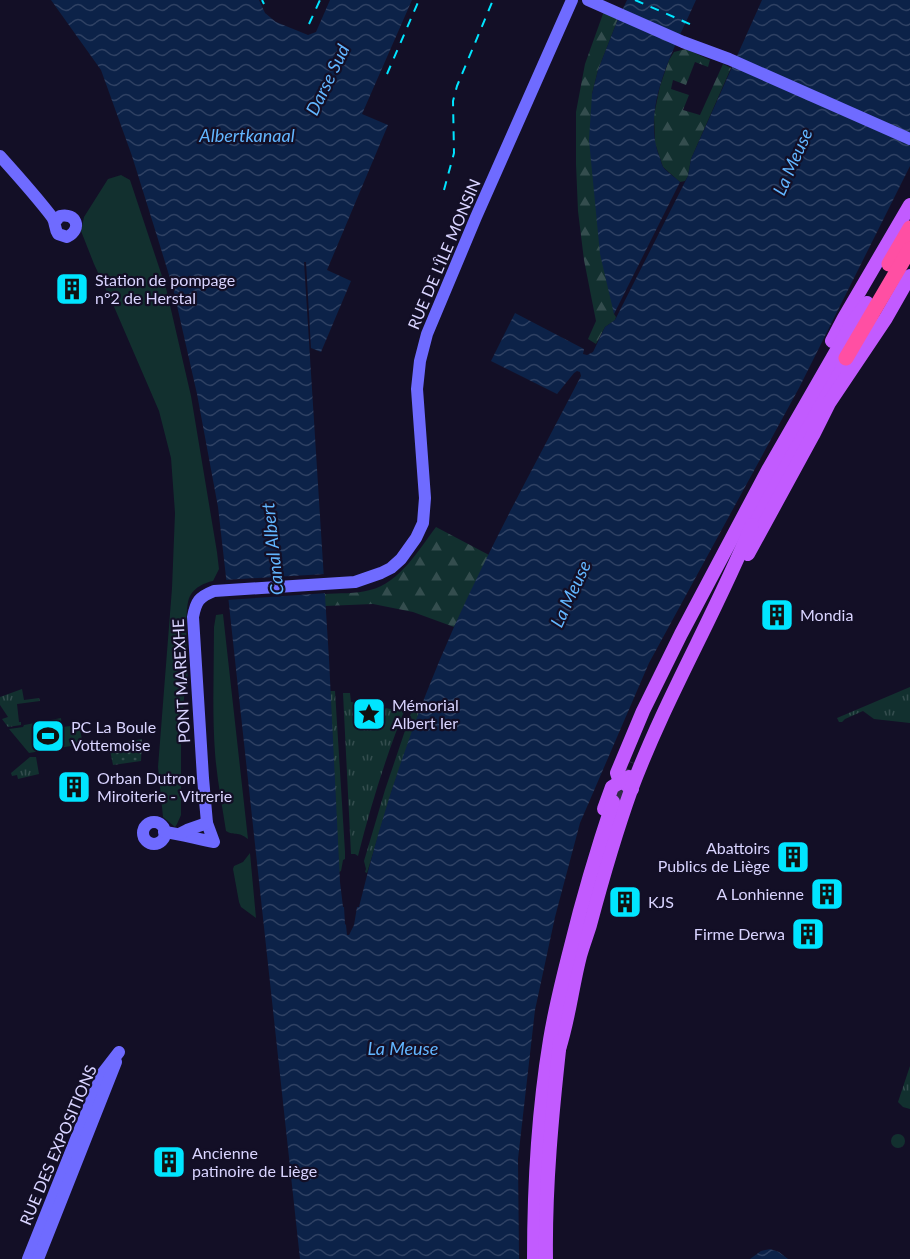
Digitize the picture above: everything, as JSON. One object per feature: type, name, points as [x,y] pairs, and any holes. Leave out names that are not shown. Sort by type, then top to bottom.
[{"type":"highway","points":[[867,303],[910,228]]},
{"type":"highway","points":[[846,358],[910,249]]},
{"type":"main road","points":[[791,430],[797,411],[816,378],[844,318],[910,205]]},
{"type":"main road","points":[[701,637],[807,448],[829,403],[886,318],[910,276]]},
{"type":"main road","points":[[627,785],[617,773],[652,690],[768,470],[851,325],[867,303]]},
{"type":"main road","points":[[559,1049],[565,1031],[580,953],[609,857],[627,785],[666,675],[759,496],[867,303]]},
{"type":"main road","points":[[633,765],[672,676],[787,460],[846,358]]},
{"type":"main road","points":[[633,765],[701,637],[752,525]]},
{"type":"main road","points":[[534,1259],[539,1123],[547,1056],[564,953],[580,885],[611,790],[615,784],[627,785]]},
{"type":"main road","points":[[546,1259],[546,1191],[549,1151],[559,1049],[570,977],[580,931],[616,802],[586,887],[557,1003]]},
{"type":"main road","points":[[552,1259],[553,1190],[560,1102],[569,1033],[589,928]]},
{"type":"street","name":"RUE DE L'ÎLE MONSIN","points":[[329,584],[355,582],[391,568],[401,559],[416,538],[423,523],[425,498],[417,389],[420,361],[427,334],[572,0]]},
{"type":"street","points":[[588,0],[910,139]]},
{"type":"street","points":[[0,156],[55,222]]},
{"type":"street","name":"PONT MAREXHE","points":[[207,823],[194,617],[199,599],[217,591],[329,584]]},
{"type":"street","points":[[164,832],[214,842],[207,823],[179,834]]},
{"type":"street","name":"RUE DES EXPOSITIONS","points":[[28,1259],[102,1074],[119,1052],[38,1259]]},
{"type":"green space","points":[[604,11],[618,19],[598,70],[592,94],[616,317],[605,327],[596,344],[588,339],[596,321],[584,260],[578,211],[576,112],[585,64]]},
{"type":"green space","points":[[686,49],[710,60],[708,67],[695,62],[686,85],[673,80],[671,89],[689,95],[683,110],[700,115],[723,64],[731,68],[691,159],[688,176],[685,181],[680,182],[663,167],[655,143],[654,115],[660,86],[669,60],[674,52]]},
{"type":"green space","points":[[121,175],[130,180],[166,288],[191,396],[219,569],[213,581],[203,584],[192,593],[188,603],[186,625],[188,686],[185,688],[181,731],[181,815],[175,827],[163,817],[158,767],[172,588],[175,513],[171,458],[159,411],[81,231],[84,217],[108,179]]},
{"type":"green space","points":[[436,527],[489,555],[454,627],[413,612],[373,604],[325,606],[324,594],[365,591],[391,580],[416,555]]},
{"type":"green space","points":[[223,614],[248,839],[226,831],[216,763],[214,627],[216,615]]},
{"type":"green space","points":[[910,687],[910,723],[874,719],[863,711],[842,722],[839,722],[837,718]]},
{"type":"green space","points":[[22,689],[24,700],[39,698],[40,701],[17,704],[21,725],[8,727],[2,719],[8,717],[0,705],[0,697]]},
{"type":"green space","points":[[330,691],[335,691],[345,852],[345,859],[339,872]]},
{"type":"green space","points":[[343,693],[350,693],[351,702],[395,710],[399,702],[407,704],[380,779],[358,856],[351,854]]},
{"type":"green space","points":[[414,704],[421,707],[392,790],[367,873],[364,861]]},
{"type":"green space","name":"PC La Boule Vottemoise","points":[[61,718],[62,727],[79,725],[83,744],[29,753],[9,729],[23,727]]},
{"type":"green space","points":[[142,739],[141,761],[113,765],[109,745]]},
{"type":"green space","points":[[30,757],[36,757],[39,774],[18,779],[17,775],[12,776],[11,773]]},
{"type":"green space","points":[[250,853],[256,918],[241,907],[233,869]]},
{"type":"green space","points":[[910,1066],[910,1109],[898,1102]]},
{"type":"green space","points":[[895,1134],[901,1134],[905,1141],[901,1148],[895,1148],[891,1144],[891,1138]]},
{"type":"water","name":"La Meuse","points":[[51,0],[259,0],[265,13],[276,22],[308,35],[316,32],[330,0],[412,0],[362,114],[388,125],[327,270],[351,281],[321,352],[311,348],[306,262],[304,262],[329,659],[340,882],[345,924],[347,935],[349,935],[354,925],[357,907],[359,907],[400,765],[439,661],[484,564],[581,376],[580,372],[574,373],[557,394],[491,361],[515,313],[584,349],[583,354],[593,352],[605,327],[615,320],[688,176],[691,159],[762,0],[910,0],[910,166],[799,388],[649,663],[580,823],[555,917],[535,1010],[518,1159],[519,1259],[300,1259],[218,507],[197,394],[173,288],[132,156],[101,70]]},
{"type":"water","points":[[627,0],[696,0],[671,55],[654,115],[654,134],[662,165],[680,182],[614,314],[600,254],[589,140],[592,94],[598,70]]},
{"type":"water","points":[[770,1249],[788,1259],[750,1259],[761,1251]]},
{"type":"pier","points":[[326,574],[327,593],[226,600],[224,580]]},
{"type":"tunnel","points":[[619,803],[634,763]]},
{"type":"railway","points":[[262,0],[264,4]]},
{"type":"railway","points":[[309,24],[320,0]]},
{"type":"railway","points":[[387,74],[419,0]]},
{"type":"railway","points":[[444,190],[454,153],[453,101],[457,86],[493,0]]},
{"type":"railway","points":[[635,0],[692,25]]},
{"type":"place","name":"Station de pompage n°2 de Herstal","points":[[72,289]]},
{"type":"place","name":"Mondia","points":[[777,615]]},
{"type":"place","name":"Mémorial Albert Ier","points":[[369,714]]},
{"type":"place","name":"PC La Boule Vottemoise","points":[[48,736]]},
{"type":"place","name":"Orban Dutron Miroiterie - Vitrerie","points":[[74,787]]},
{"type":"place","name":"Abattoirs Publics de Liège","points":[[793,857]]},
{"type":"place","name":"A Lonhienne","points":[[827,894]]},
{"type":"place","name":"KJS","points":[[625,902]]},
{"type":"place","name":"Firme Derwa","points":[[808,934]]},
{"type":"place","name":"Ancienne patinoire de Liège","points":[[169,1162]]},
{"type":"water label","name":"Darse Sud","points":[[328,80]]},
{"type":"water label","name":"Albertkanaal","points":[[247,136]]},
{"type":"water label","name":"Canal Albert","points":[[273,549]]}]
